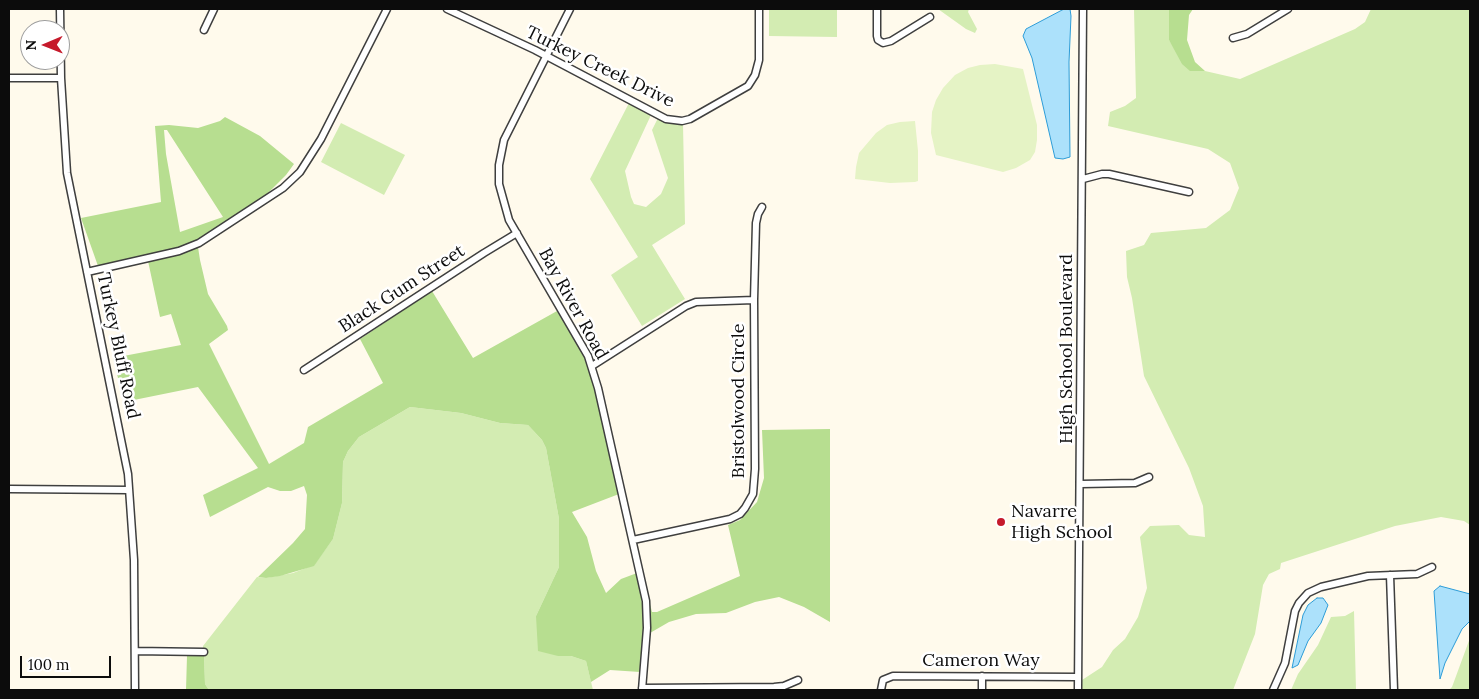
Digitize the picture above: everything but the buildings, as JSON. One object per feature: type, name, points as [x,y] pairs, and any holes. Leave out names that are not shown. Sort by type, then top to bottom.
[{"type":"street","name":"Turkey Bluff Road","points":[[60,9],[61,78],[67,173],[126,460],[134,560],[135,690]]},
{"type":"street","points":[[204,30],[214,9]]},
{"type":"street","points":[[87,272],[179,252],[199,244],[282,188],[300,172],[321,140],[387,9]]},
{"type":"street","name":"Turkey Creek Drive","points":[[447,9],[546,56],[666,119],[682,121],[690,119],[748,86],[755,75],[760,54],[759,9]]},
{"type":"street","name":"Bay River Road","points":[[570,9],[504,140],[499,165],[499,184],[509,220],[592,366],[633,540],[648,615],[642,689]]},
{"type":"street","points":[[877,9],[877,36],[878,40],[883,43],[891,41],[930,17]]},
{"type":"street","name":"High School Boulevard","points":[[1078,690],[1083,9]]},
{"type":"street","points":[[1233,38],[1247,34],[1288,9]]},
{"type":"street","points":[[9,78],[61,78]]},
{"type":"street","points":[[1083,179],[1109,174],[1189,192]]},
{"type":"street","name":"Bristolwood Circle","points":[[633,540],[730,519],[740,514],[753,494],[755,469],[754,300],[756,223],[762,207]]},
{"type":"street","name":"Black Gum Street","points":[[304,370],[484,253],[517,234]]},
{"type":"street","points":[[592,366],[686,306],[696,302],[754,300]]},
{"type":"street","points":[[1081,484],[1135,483],[1149,476]]},
{"type":"street","points":[[9,489],[129,490]]},
{"type":"street","points":[[1273,690],[1285,663],[1295,611],[1308,593],[1345,580],[1368,576],[1418,574],[1432,567]]},
{"type":"street","points":[[1390,575],[1394,690]]},
{"type":"street","points":[[136,651],[204,652]]},
{"type":"street","name":"Cameron Way","points":[[881,690],[881,685],[885,679],[893,676],[1078,677]]},
{"type":"street","points":[[982,676],[982,690]]},
{"type":"street","points":[[642,689],[774,687],[784,686],[798,680]]},
{"type":"green space","points":[[769,9],[837,9],[837,37],[769,36]]},
{"type":"green space","points":[[938,9],[969,9],[968,12],[977,29],[975,33],[966,29]]},
{"type":"green space","points":[[1134,9],[1169,9],[1169,40],[1190,70],[1205,71],[1240,79],[1355,29],[1365,22],[1371,9],[1470,9],[1470,525],[1464,521],[1441,517],[1395,526],[1281,563],[1280,569],[1269,574],[1263,585],[1255,634],[1233,690],[1082,690],[1082,680],[1102,667],[1113,650],[1125,639],[1138,617],[1147,588],[1140,537],[1150,526],[1179,525],[1189,535],[1205,537],[1203,506],[1189,468],[1144,376],[1127,277],[1126,251],[1144,245],[1151,233],[1206,228],[1230,210],[1239,188],[1230,163],[1208,149],[1108,126],[1110,112],[1125,106],[1136,98]]},
{"type":"green space","points":[[1169,9],[1193,9],[1189,15],[1187,40],[1195,62],[1205,71],[1190,71],[1182,64],[1169,40]]},
{"type":"green space","points":[[995,64],[1023,69],[1037,125],[1035,152],[1030,160],[1016,168],[1003,172],[936,155],[931,133],[932,112],[943,88],[955,75],[968,68]]},
{"type":"green space","points":[[629,103],[651,115],[625,171],[634,204],[646,207],[661,194],[668,178],[652,130],[658,118],[683,124],[685,224],[652,245],[685,299],[642,326],[611,275],[638,257],[590,179]]},
{"type":"green space","points":[[225,117],[260,136],[294,164],[265,196],[197,241],[178,249],[98,266],[81,218],[161,202],[155,126],[169,125],[198,128],[220,121]],"holes":[[[164,130],[167,130],[223,217],[180,232],[166,154]]]},
{"type":"green space","points":[[915,121],[918,181],[890,183],[855,179],[859,153],[876,133],[887,125]]},
{"type":"green space","points":[[341,123],[405,155],[384,195],[321,162]]},
{"type":"green space","points":[[198,247],[208,294],[228,330],[209,344],[269,464],[304,443],[308,427],[383,383],[360,339],[432,291],[473,358],[557,311],[585,357],[595,388],[619,494],[572,512],[587,537],[596,571],[606,593],[621,579],[637,573],[644,616],[640,672],[610,670],[591,682],[586,661],[571,656],[558,656],[538,651],[536,616],[559,567],[559,519],[546,448],[542,440],[528,425],[500,423],[461,413],[410,407],[359,437],[348,451],[343,462],[342,503],[333,539],[314,566],[280,576],[258,577],[305,529],[307,495],[304,486],[291,491],[280,491],[268,487],[210,517],[203,495],[258,468],[198,387],[124,402],[113,358],[181,345],[171,314],[160,317],[148,261],[180,254]]},
{"type":"green space","points":[[410,407],[461,413],[500,423],[528,425],[542,440],[546,448],[559,519],[559,567],[536,616],[558,656],[571,656],[586,661],[593,690],[209,690],[205,684],[204,655],[207,655],[208,650],[203,649],[203,646],[257,577],[266,578],[293,573],[314,565],[333,539],[342,503],[343,462],[348,451],[359,437]]},
{"type":"green space","points":[[830,429],[830,622],[804,607],[779,597],[755,602],[726,613],[696,614],[669,622],[650,633],[650,604],[652,612],[657,612],[740,576],[728,525],[740,520],[757,502],[764,478],[762,430]]},
{"type":"green space","points":[[1354,611],[1356,690],[1291,690],[1298,674],[1318,645],[1331,617],[1345,616]]},
{"type":"green space","points":[[1470,638],[1470,690],[1449,690],[1452,687]]},
{"type":"green space","points":[[188,655],[204,655],[205,684],[209,690],[186,690]]},
{"type":"water","points":[[1064,9],[1070,9],[1071,16],[1069,62],[1070,157],[1063,159],[1055,158],[1032,58],[1023,36],[1026,29]]},
{"type":"water","points":[[1440,586],[1470,594],[1470,621],[1462,629],[1445,663],[1440,679],[1434,591]]},
{"type":"water","points":[[1317,598],[1323,598],[1328,605],[1321,623],[1308,641],[1298,665],[1292,668],[1303,615],[1308,605]]},
{"type":"place","name":"Navarre High School","points":[[1001,522]]}]
